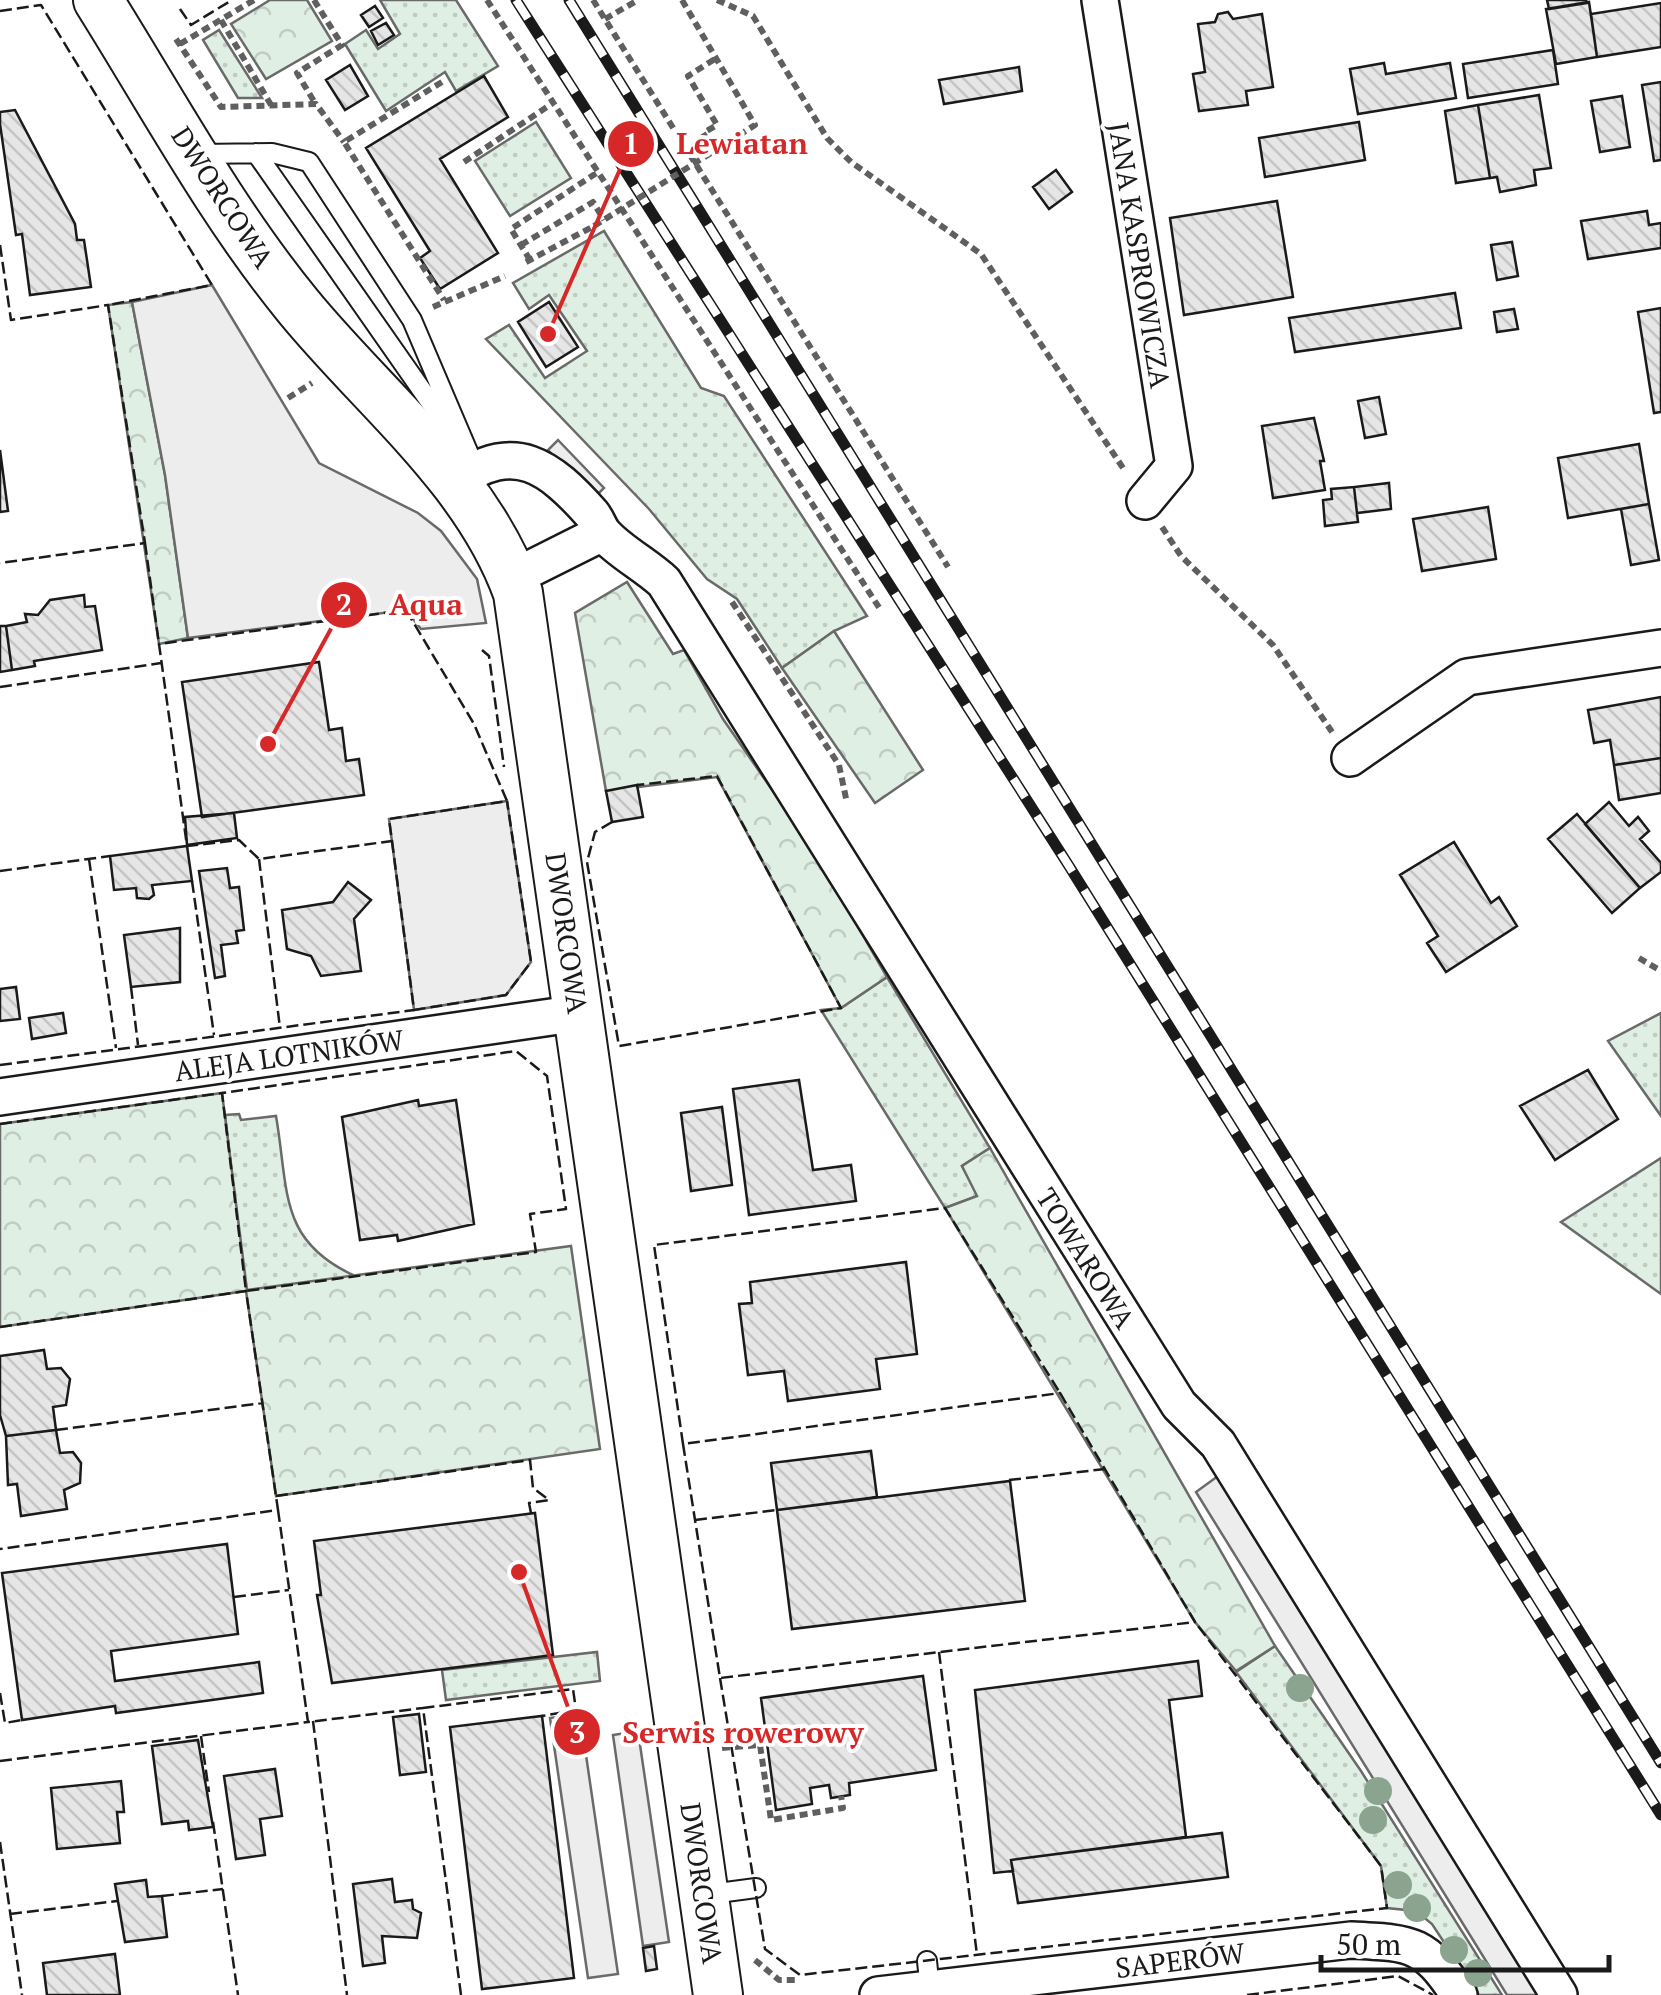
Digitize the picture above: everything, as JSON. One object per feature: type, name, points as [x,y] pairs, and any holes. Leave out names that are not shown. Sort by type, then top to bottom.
[{"type":"street","name":"DWORCOWA","points":[[98,0],[194,154],[297,305],[466,475],[512,578],[524,628],[718,1995]]},
{"type":"street","name":"JANA KASPROWICZA","points":[[1100,0],[1174,466],[1145,502]]},
{"type":"street","name":"TOWAROWA","points":[[466,475],[515,460],[546,468],[596,518],[602,533],[664,582],[1179,1404],[1218,1444],[1281,1542],[1558,1995]]},
{"type":"street","points":[[512,578],[602,533]]},
{"type":"street","points":[[1350,758],[1467,677],[1661,648]]},
{"type":"street","name":"ALEJA LOTNIKÓW","points":[[0,1096],[579,1012]]},
{"type":"street","name":"SAPERÓW","points":[[878,1995],[929,1975],[1351,1940],[1412,1943],[1429,1954],[1459,1995]]},
{"type":"lane","points":[[256,153],[466,475]]},
{"type":"lane","points":[[194,154],[256,153],[309,162],[412,320],[466,475]]},
{"type":"lane","points":[[703,1895],[756,1888]]},
{"type":"path","points":[[180,44],[254,0]]},
{"type":"path","points":[[314,0],[342,45],[297,73],[444,300]]},
{"type":"path","points":[[487,0],[880,609]]},
{"type":"path","points":[[594,0],[948,568]]},
{"type":"path","points":[[605,19],[638,0]]},
{"type":"path","points":[[598,172],[511,229],[528,261],[594,226],[755,125],[682,0]]},
{"type":"path","points":[[717,0],[753,16],[827,138],[839,150],[981,254],[1180,556],[1272,644],[1350,758]]},
{"type":"path","points":[[222,20],[272,105]]},
{"type":"path","points":[[714,151],[703,133],[717,125],[688,76],[715,59]]},
{"type":"path","points":[[198,72],[221,107],[316,104]]},
{"type":"path","points":[[344,142],[442,82]]},
{"type":"path","points":[[464,162],[553,103]]},
{"type":"path","points":[[521,245],[593,202],[604,220]]},
{"type":"path","points":[[1638,958],[1661,972]]},
{"type":"path","points":[[716,1750],[760,1745],[771,1820],[843,1808],[840,1796]]},
{"type":"green space","points":[[270,0],[307,0],[332,41],[266,79],[231,24]]},
{"type":"green space","points":[[380,0],[456,0],[498,66],[456,91],[445,72],[386,111],[345,44],[366,30],[378,49],[400,34]]},
{"type":"green space","points":[[219,30],[262,98],[238,98],[203,40]]},
{"type":"green space","points":[[536,122],[571,178],[510,216],[475,161]]},
{"type":"green space","points":[[604,231],[701,388],[724,396],[867,616],[834,631],[782,668],[737,599],[707,579],[649,509],[486,339],[509,325],[545,378],[587,351],[549,295],[529,309],[513,283]]},
{"type":"green space","points":[[132,302],[165,475],[188,638],[159,644],[108,305]]},
{"type":"green space","points":[[627,582],[673,654],[684,650],[723,719],[813,849],[887,977],[841,1008],[717,777],[606,791],[575,613]]},
{"type":"green space","points":[[834,631],[923,770],[875,803],[782,668]]},
{"type":"green space","points":[[887,977],[990,1148],[962,1166],[978,1196],[945,1208],[821,1010],[841,1008]]},
{"type":"green space","points":[[1661,1013],[1661,1116],[1608,1041]]},
{"type":"green space","points":[[222,1093],[247,1290],[571,1246],[600,1449],[276,1496],[246,1291],[0,1327],[0,1124]]},
{"type":"green space","points":[[239,1114],[241,1120],[276,1116],[286,1190],[300,1230],[312,1247],[355,1276],[246,1291],[225,1115]]},
{"type":"green space","points":[[990,1148],[1275,1646],[1236,1671],[1195,1622],[945,1208],[977,1196],[962,1166]]},
{"type":"green space","points":[[1661,1158],[1661,1294],[1561,1222]]},
{"type":"green space","points":[[1275,1646],[1361,1771],[1502,1995],[1479,1995],[1432,1924],[1416,1911],[1387,1908],[1381,1866],[1236,1672]]},
{"type":"green space","points":[[597,1652],[600,1681],[446,1700],[442,1670]]},
{"type":"shaded area","points":[[212,285],[319,463],[418,513],[441,531],[477,579],[486,623],[421,629],[406,610],[188,638],[165,475],[132,302]]},
{"type":"shaded area","points":[[558,440],[604,488],[594,498],[548,450]]},
{"type":"shaded area","points":[[507,801],[531,962],[506,995],[414,1010],[389,819]]},
{"type":"shaded area","points":[[1218,1476],[1541,1995],[1507,1995],[1196,1492]]},
{"type":"shaded area","points":[[580,1714],[618,1974],[588,1978],[550,1718]]},
{"type":"shaded area","points":[[638,1731],[669,1942],[643,1946],[613,1735]]},
{"type":"building","points":[[1547,0],[1586,0],[1587,3],[1549,9]]},
{"type":"building","points":[[1589,2],[1597,57],[1556,64],[1546,9]]},
{"type":"building","points":[[1661,3],[1661,47],[1597,57],[1591,14]]},
{"type":"building","points":[[375,6],[383,18],[369,27],[361,15]]},
{"type":"building","points":[[1228,12],[1233,19],[1262,14],[1273,87],[1246,91],[1248,105],[1199,111],[1193,74],[1205,72],[1198,24],[1215,22],[1218,14]]},
{"type":"building","points":[[386,23],[394,35],[378,45],[371,31]]},
{"type":"building","points":[[1553,50],[1558,84],[1468,98],[1463,64]]},
{"type":"building","points":[[1384,63],[1386,74],[1450,63],[1456,98],[1358,114],[1350,69]]},
{"type":"building","points":[[350,65],[368,96],[345,110],[326,80]]},
{"type":"building","points":[[1019,67],[1022,91],[944,104],[939,80]]},
{"type":"building","points":[[484,76],[508,117],[440,159],[498,253],[440,289],[420,258],[430,251],[366,148]]},
{"type":"building","points":[[1661,82],[1661,160],[1654,161],[1642,85]]},
{"type":"building","points":[[1539,95],[1551,168],[1534,170],[1536,185],[1500,192],[1497,177],[1490,178],[1478,105]]},
{"type":"building","points":[[1622,96],[1630,147],[1600,152],[1591,101]]},
{"type":"building","points":[[1478,105],[1490,178],[1456,183],[1445,111]]},
{"type":"building","points":[[15,110],[75,224],[77,240],[84,240],[91,287],[30,295],[22,234],[16,235],[0,124],[0,112]]},
{"type":"building","points":[[1359,122],[1365,160],[1265,177],[1259,138]]},
{"type":"building","points":[[1056,170],[1072,192],[1049,209],[1033,187]]},
{"type":"building","points":[[1277,201],[1293,297],[1184,315],[1170,218]]},
{"type":"building","points":[[1647,211],[1649,225],[1661,223],[1661,248],[1588,259],[1581,221]]},
{"type":"building","points":[[1512,242],[1518,276],[1497,280],[1491,245]]},
{"type":"building","points":[[1455,293],[1461,328],[1295,352],[1289,318]]},
{"type":"building","points":[[549,302],[578,347],[546,367],[518,322]]},
{"type":"building","points":[[1661,308],[1661,412],[1654,413],[1638,312]]},
{"type":"building","points":[[1514,309],[1518,329],[1497,332],[1494,312]]},
{"type":"building","points":[[1379,397],[1386,434],[1365,438],[1358,401]]},
{"type":"building","points":[[1314,418],[1324,461],[1320,461],[1325,490],[1273,498],[1262,426]]},
{"type":"building","points":[[1639,444],[1649,504],[1568,518],[1558,458]]},
{"type":"building","points":[[0,450],[8,511],[0,512]]},
{"type":"building","points":[[1389,483],[1391,509],[1357,513],[1354,487]]},
{"type":"building","points":[[1354,487],[1358,522],[1325,526],[1323,500],[1332,499],[1331,489]]},
{"type":"building","points":[[1649,504],[1659,560],[1631,565],[1621,509]]},
{"type":"building","points":[[1488,507],[1496,559],[1422,571],[1413,519]]},
{"type":"building","points":[[84,595],[85,607],[95,606],[102,650],[34,661],[35,666],[12,670],[6,626],[27,622],[25,614],[38,615],[50,600]]},
{"type":"building","points":[[0,626],[6,626],[12,670],[0,672]]},
{"type":"building","points":[[319,662],[329,730],[342,728],[346,761],[359,759],[364,795],[202,817],[182,682]]},
{"type":"building","points":[[1661,697],[1661,758],[1614,765],[1610,740],[1594,743],[1588,710]]},
{"type":"building","points":[[1661,758],[1661,793],[1619,800],[1614,765]]},
{"type":"building","points":[[637,785],[643,817],[612,822],[606,791]]},
{"type":"building","points":[[1609,802],[1629,826],[1638,817],[1649,831],[1640,839],[1661,863],[1661,872],[1640,888],[1585,824]]},
{"type":"building","points":[[234,813],[237,838],[187,845],[185,817]]},
{"type":"building","points":[[1577,814],[1640,888],[1612,913],[1548,839]]},
{"type":"building","points":[[1454,842],[1491,903],[1499,897],[1517,926],[1446,972],[1427,943],[1438,936],[1400,875]]},
{"type":"building","points":[[187,846],[192,881],[152,885],[154,895],[149,899],[137,898],[136,888],[114,890],[110,856]]},
{"type":"building","points":[[227,868],[230,888],[239,887],[244,930],[236,931],[238,943],[221,945],[225,976],[215,978],[199,871]]},
{"type":"building","points":[[348,882],[371,900],[354,919],[361,971],[321,976],[311,956],[287,949],[282,910],[333,902]]},
{"type":"building","points":[[180,928],[180,982],[131,987],[124,935]]},
{"type":"building","points":[[16,987],[20,1019],[0,1021],[0,989]]},
{"type":"building","points":[[63,1013],[66,1033],[32,1039],[29,1018]]},
{"type":"building","points":[[1588,1070],[1618,1119],[1555,1160],[1520,1106]]},
{"type":"building","points":[[799,1080],[813,1170],[851,1165],[856,1201],[749,1215],[733,1089]]},
{"type":"building","points":[[418,1100],[419,1106],[456,1100],[474,1224],[398,1241],[397,1235],[360,1240],[342,1117]]},
{"type":"building","points":[[722,1107],[732,1185],[691,1191],[681,1113]]},
{"type":"building","points":[[906,1262],[917,1354],[876,1359],[880,1389],[788,1401],[784,1371],[748,1375],[739,1304],[752,1303],[750,1282]]},
{"type":"building","points":[[44,1350],[47,1369],[61,1368],[70,1379],[66,1405],[53,1407],[56,1430],[6,1436],[0,1415],[0,1356]]},
{"type":"building","points":[[56,1430],[60,1453],[73,1452],[81,1463],[80,1483],[64,1490],[67,1509],[21,1516],[17,1484],[8,1485],[6,1436]]},
{"type":"building","points":[[871,1451],[877,1497],[777,1510],[771,1463]]},
{"type":"building","points":[[1010,1481],[1025,1601],[792,1629],[777,1510]]},
{"type":"building","points":[[535,1513],[553,1655],[332,1683],[317,1595],[321,1595],[314,1541]]},
{"type":"building","points":[[227,1544],[238,1634],[111,1651],[115,1681],[259,1662],[263,1693],[116,1713],[115,1706],[22,1720],[2,1573]]},
{"type":"building","points":[[1198,1661],[1202,1696],[1169,1700],[1186,1837],[1011,1860],[1013,1871],[994,1873],[975,1690]]},
{"type":"building","points":[[923,1676],[936,1770],[849,1783],[850,1795],[831,1798],[829,1785],[810,1788],[812,1804],[776,1810],[761,1698]]},
{"type":"building","points":[[419,1714],[426,1772],[400,1775],[393,1717]]},
{"type":"building","points":[[542,1716],[574,1978],[482,1989],[450,1727]]},
{"type":"building","points":[[198,1740],[213,1827],[189,1830],[188,1821],[162,1824],[152,1746]]},
{"type":"building","points":[[275,1769],[282,1816],[260,1819],[265,1855],[236,1859],[224,1776]]},
{"type":"building","points":[[121,1781],[124,1812],[117,1812],[120,1843],[57,1849],[51,1788]]},
{"type":"building","points":[[1222,1833],[1228,1877],[1018,1903],[1011,1860]]},
{"type":"building","points":[[392,1879],[395,1902],[412,1900],[413,1909],[421,1913],[417,1938],[382,1936],[385,1963],[363,1966],[353,1884]]},
{"type":"building","points":[[146,1880],[148,1897],[162,1896],[167,1937],[125,1942],[115,1884]]},
{"type":"building","points":[[654,1946],[657,1969],[646,1971],[643,1948]]},
{"type":"building","points":[[115,1954],[120,1995],[47,1995],[43,1963]]},
{"type":"railway","points":[[516,0],[1069,866],[1661,1815]]},
{"type":"railway","points":[[569,0],[1661,1763]]},
{"type":"fence","points":[[180,9],[191,25],[232,0]]},
{"type":"fence","points":[[0,11],[41,5],[212,285],[108,305]]},
{"type":"fence","points":[[0,245],[11,320],[108,305],[145,543],[0,563]]},
{"type":"fence","points":[[145,543],[159,644]]},
{"type":"fence","points":[[406,610],[474,724],[507,801],[389,819],[392,841],[259,859],[239,840],[187,846],[159,644],[406,610]]},
{"type":"fence","points":[[482,650],[489,656],[504,767]]},
{"type":"fence","points":[[0,687],[161,663]]},
{"type":"fence","points":[[612,822],[595,832],[587,862],[619,1046],[841,1008],[717,776],[637,785]]},
{"type":"fence","points":[[392,841],[414,1010],[506,995],[531,962],[507,801]]},
{"type":"fence","points":[[0,871],[110,856]]},
{"type":"fence","points":[[89,859],[116,1048]]},
{"type":"fence","points":[[259,859],[280,1028]]},
{"type":"fence","points":[[192,881],[214,1035]]},
{"type":"fence","points":[[131,987],[138,1045]]},
{"type":"fence","points":[[0,1065],[414,1010]]},
{"type":"fence","points":[[0,1124],[222,1093],[246,1291],[536,1252],[530,1214],[566,1209],[547,1076],[516,1051],[222,1093]]},
{"type":"fence","points":[[683,1444],[654,1245],[945,1208],[1060,1393]]},
{"type":"fence","points":[[0,1327],[246,1291],[278,1510],[0,1549]]},
{"type":"fence","points":[[1060,1393],[1195,1622],[720,1678],[683,1444],[1060,1393]]},
{"type":"fence","points":[[56,1430],[263,1403]]},
{"type":"fence","points":[[276,1496],[530,1460],[533,1488],[549,1500],[529,1503],[531,1513]]},
{"type":"fence","points":[[1009,1480],[1105,1469]]},
{"type":"fence","points":[[278,1510],[308,1722],[423,1708]]},
{"type":"fence","points":[[695,1520],[777,1510]]},
{"type":"fence","points":[[234,1597],[289,1590]]},
{"type":"fence","points":[[720,1678],[765,1949],[800,1975],[1387,1908],[1381,1866],[1195,1622]]},
{"type":"fence","points":[[939,1652],[977,1955]]},
{"type":"fence","points":[[461,1995],[423,1708],[573,1689],[576,1710],[542,1716]]},
{"type":"fence","points":[[0,1693],[5,1723],[22,1720]]},
{"type":"fence","points":[[313,1721],[347,1995]]},
{"type":"fence","points":[[0,1761],[308,1722]]},
{"type":"fence","points":[[201,1736],[209,1792]]},
{"type":"fence","points":[[213,1822],[238,1995]]},
{"type":"fence","points":[[0,1842],[22,1995]]},
{"type":"fence","points":[[162,1896],[223,1889]]},
{"type":"fence","points":[[10,1914],[117,1901]]},
{"type":"fence","points":[[1247,1995],[1398,1976],[1433,1995]]},
{"type":"place","name":"Lewiatan","points":[[548,334]]},
{"type":"place","name":"Aqua","points":[[268,744]]},
{"type":"place","name":"Serwis rowerowy","points":[[519,1572]]}]
